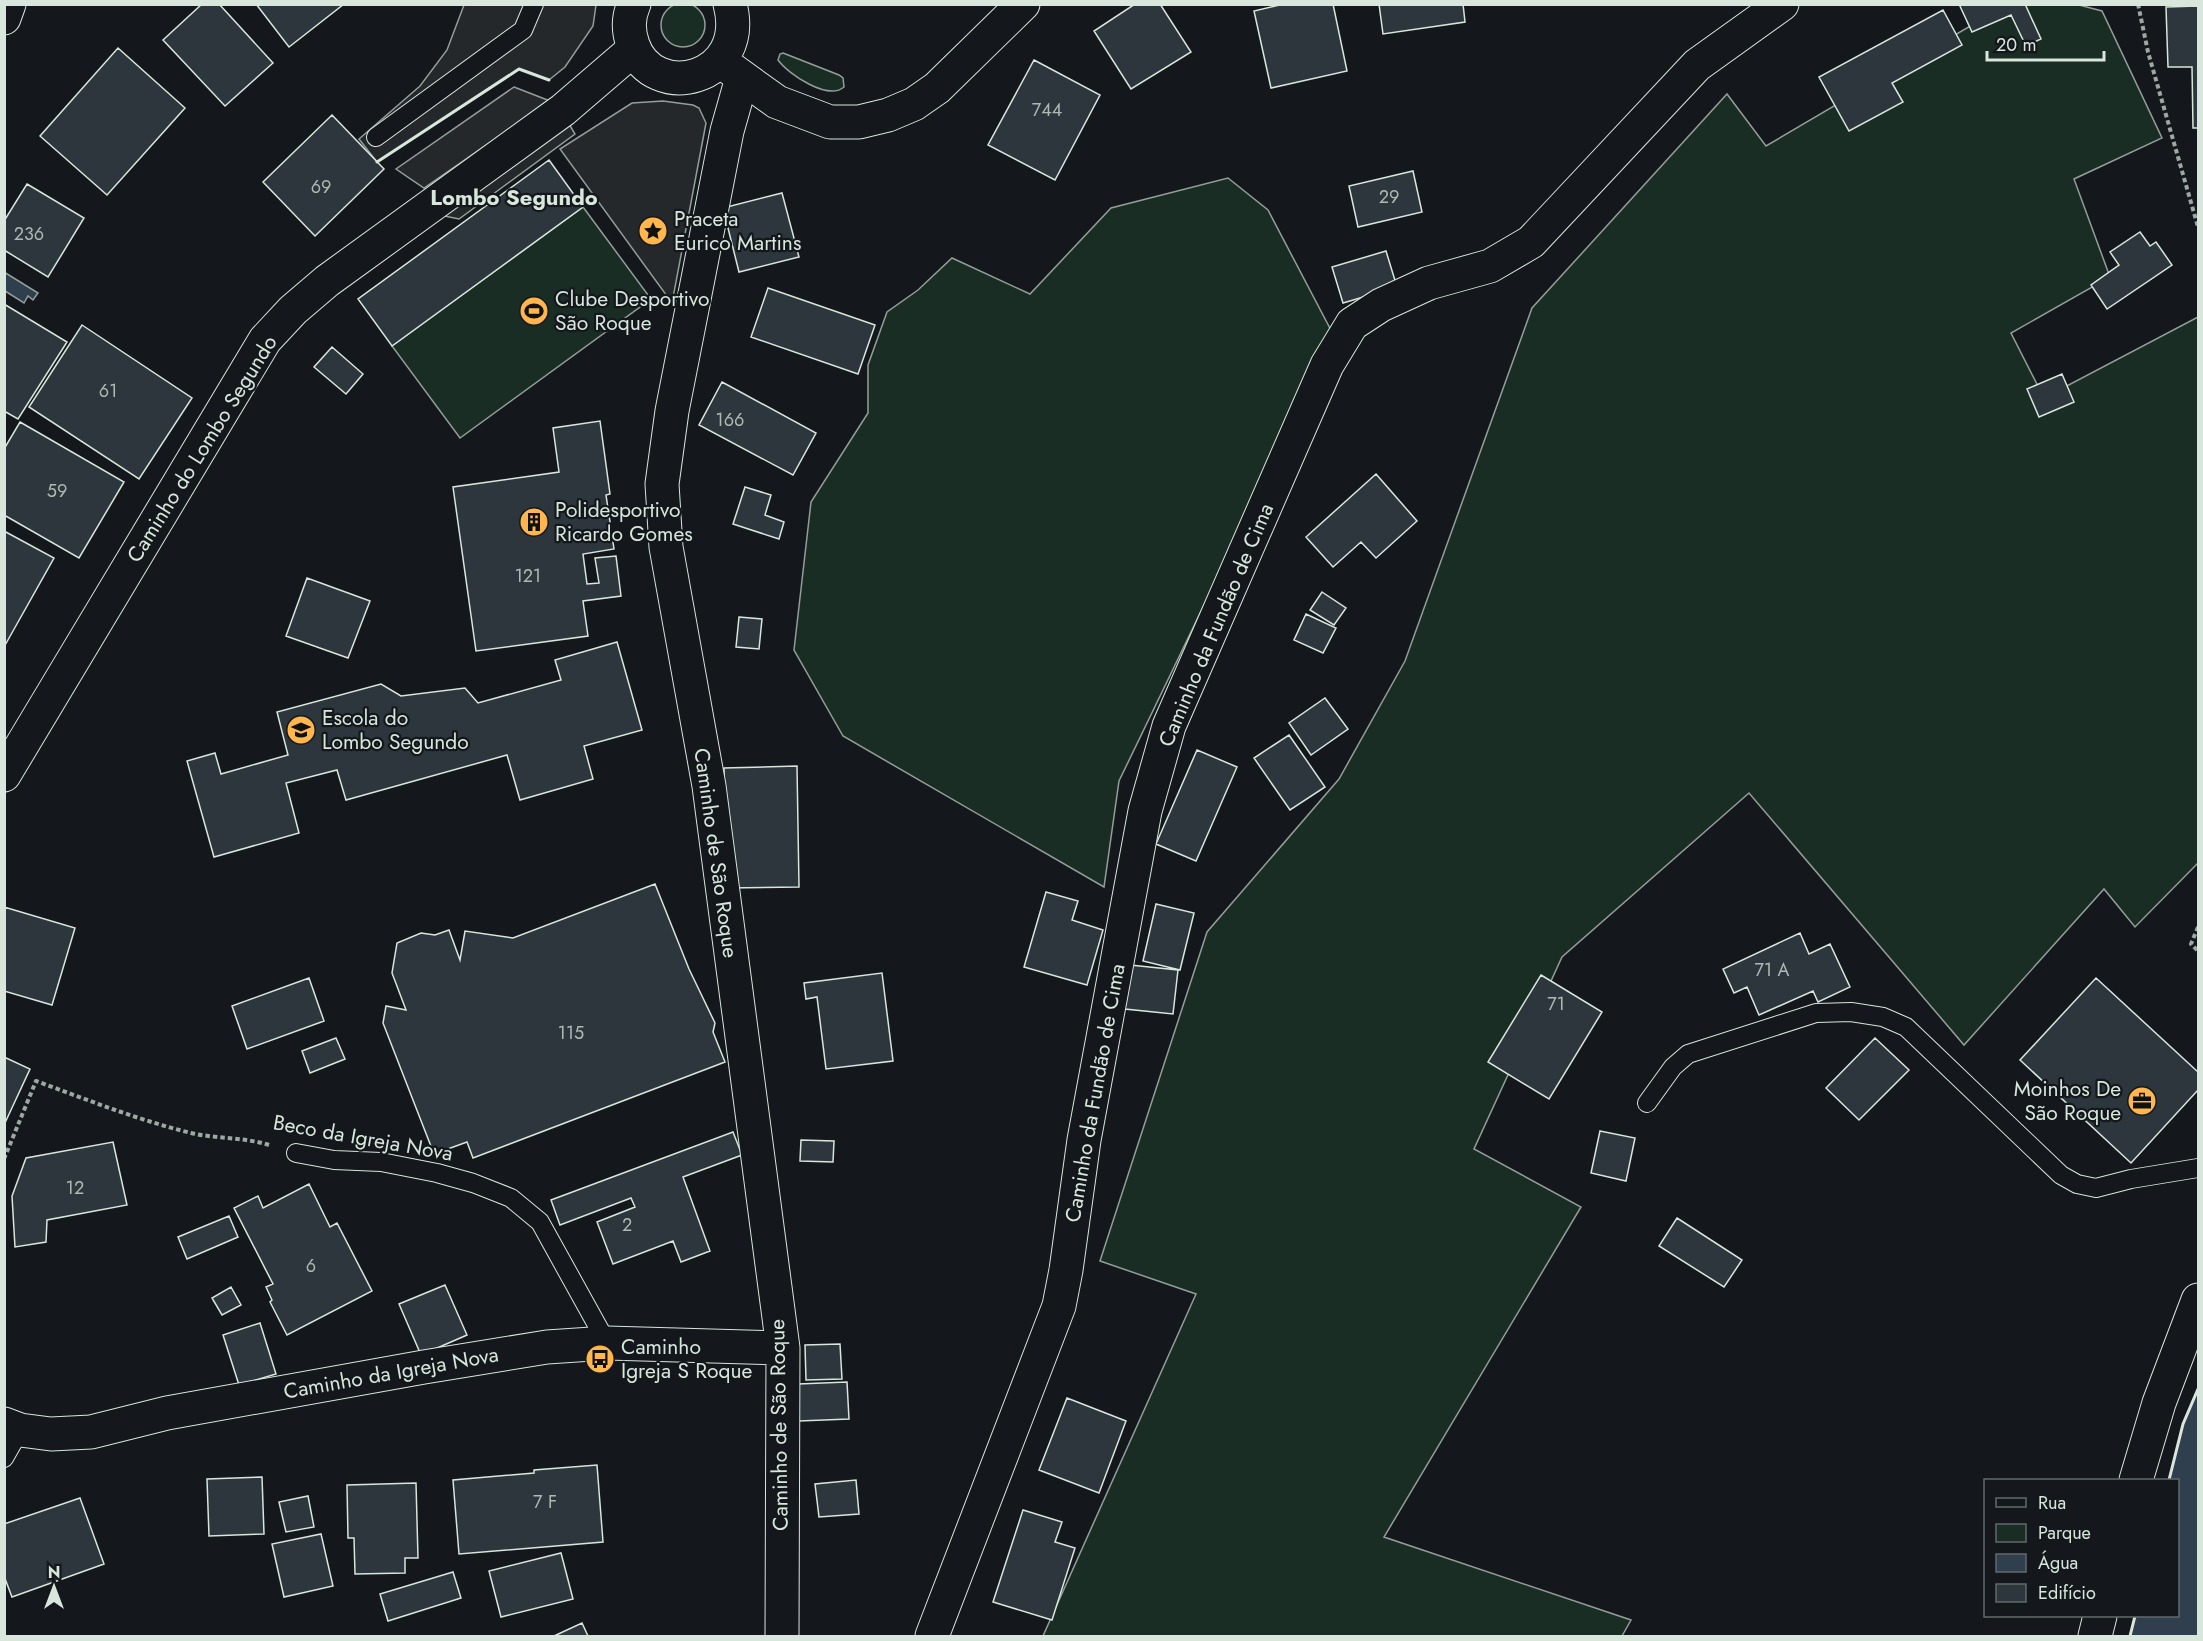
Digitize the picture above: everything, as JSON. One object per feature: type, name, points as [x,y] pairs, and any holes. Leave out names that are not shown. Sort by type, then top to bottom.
[{"type":"street","points":[[4,18],[9,4]]},
{"type":"street","points":[[634,4],[629,23],[630,37],[634,49],[646,65],[663,75],[682,78],[731,69],[777,102],[830,122],[859,122],[888,116],[914,104],[937,88],[1023,4]]},
{"type":"street","name":"Caminho de São Roque","points":[[730,4],[733,17],[727,131],[676,387],[662,484],[666,547],[709,786],[783,1348],[782,1636]]},
{"type":"street","name":"Caminho da Fundão de Cima","points":[[932,1636],[1059,1306],[1084,1140],[1145,811],[1169,726],[1327,365],[1352,324],[1381,305],[1429,283],[1490,266],[1531,242],[1697,65],[1782,4]]},
{"type":"street","name":"Caminho do Lombo Segundo","points":[[4,775],[265,340],[293,310],[327,281],[563,110],[634,49]]},
{"type":"street","points":[[2136,1479],[2159,1403],[2199,1300]]},
{"type":"street","name":"Caminho da Igreja Nova","points":[[13,1427],[51,1434],[91,1432],[167,1413],[424,1366],[547,1347],[607,1343],[783,1348]]},
{"type":"street","points":[[2095,1636],[2100,1617]]},
{"type":"lane","points":[[376,137],[523,30],[534,4]]},
{"type":"lane","points":[[1647,1102],[1673,1067],[1688,1054],[1816,1013],[1851,1012],[1883,1017],[1906,1027],[2061,1175],[2078,1184],[2096,1188],[2131,1179],[2199,1168]]},
{"type":"lane","name":"Beco da Igreja Nova","points":[[296,1153],[334,1160],[381,1162],[437,1173],[511,1197],[540,1222],[607,1343]]},
{"type":"lane","points":[[4,1458],[13,1427]]},
{"type":"path","points":[[2138,4],[2148,52],[2199,227]]},
{"type":"path","points":[[2199,927],[2191,944],[2199,951]]},
{"type":"path","name":"Beco da Igreja Nova","points":[[4,1159],[36,1081],[162,1126],[200,1135],[251,1140],[296,1153]]},
{"type":"green space","points":[[683,3],[699,9],[705,25],[699,41],[683,47],[667,41],[661,25],[667,9]]},
{"type":"green space","points":[[2006,5],[2079,5],[2102,11],[2162,138],[2074,179],[2110,277],[2011,333],[2044,398],[2198,317],[2198,863],[2135,927],[2104,889],[1964,1045],[1749,793],[1562,957],[1474,1149],[1581,1207],[1384,1537],[1631,1620],[1622,1636],[1043,1636],[1196,1294],[1100,1261],[1207,932],[1339,779],[1405,661],[1532,308],[1727,94],[1766,146]]},
{"type":"green space","points":[[783,53],[839,75],[843,78],[844,87],[828,91],[809,84],[783,66],[778,60],[780,54]]},
{"type":"green space","points":[[1228,178],[1268,210],[1334,336],[1119,781],[1104,887],[843,736],[794,650],[811,502],[868,413],[868,365],[887,312],[918,290],[952,258],[1030,294],[1111,208]]},
{"type":"green space","points":[[583,207],[651,299],[460,438],[392,346]]},
{"type":"shaded area","points":[[464,5],[596,5],[593,26],[565,67],[549,80],[519,69],[377,162],[359,139],[420,86],[447,50]]},
{"type":"shaded area","points":[[514,87],[550,101],[424,188],[396,169]]},
{"type":"shaded area","name":"Praceta Eurico Martins","points":[[663,101],[699,108],[706,123],[672,303],[560,149],[632,103]]},
{"type":"shaded area","points":[[569,124],[575,134],[459,219],[440,215]]},
{"type":"water","points":[[4,272],[38,293],[33,300],[28,296],[24,303],[5,291]]},
{"type":"water","points":[[2198,1389],[2198,1636],[2130,1636],[2135,1617],[2179,1617],[2179,1479],[2169,1479],[2183,1424]]},
{"type":"building","points":[[202,4],[219,4],[273,63],[225,106],[163,40]]},
{"type":"building","points":[[256,4],[344,4],[289,47]]},
{"type":"building","points":[[1135,4],[1160,4],[1191,52],[1131,89],[1094,31]]},
{"type":"building","points":[[1284,4],[1333,4],[1347,71],[1271,88],[1254,11]]},
{"type":"building","points":[[1379,4],[1463,4],[1465,22],[1383,34]]},
{"type":"building","points":[[1959,4],[2025,4],[2041,39],[2026,46],[2011,15],[1972,32]]},
{"type":"building","points":[[2198,6],[2198,128],[2193,128],[2192,67],[2168,67],[2166,7]]},
{"type":"building","points":[[1943,10],[1962,45],[1892,83],[1903,102],[1849,131],[1819,77]]},
{"type":"building","points":[[118,48],[185,108],[107,195],[40,136]]},
{"type":"building","points":[[1034,60],[1100,95],[1055,180],[988,145]]},
{"type":"building","points":[[332,115],[384,169],[315,236],[263,182]]},
{"type":"building","points":[[549,160],[583,207],[392,346],[358,299]]},
{"type":"building","points":[[1413,171],[1422,212],[1358,227],[1349,186]]},
{"type":"building","points":[[27,184],[84,218],[48,277],[4,250],[4,221]]},
{"type":"building","points":[[782,193],[799,257],[739,272],[723,208]]},
{"type":"building","points":[[2140,232],[2150,246],[2156,242],[2172,265],[2107,309],[2091,285],[2119,265],[2110,252]]},
{"type":"building","points":[[1386,251],[1397,287],[1343,303],[1332,267]]},
{"type":"building","points":[[768,288],[875,325],[858,374],[751,337]]},
{"type":"building","points":[[4,304],[67,342],[18,419],[4,411]]},
{"type":"building","points":[[82,325],[192,398],[139,479],[29,407]]},
{"type":"building","points":[[332,347],[363,374],[346,394],[314,367]]},
{"type":"building","points":[[2062,374],[2074,402],[2039,417],[2027,389]]},
{"type":"building","points":[[722,382],[816,433],[793,475],[699,425]]},
{"type":"building","name":"Polidesportivo Ricardo Gomes","points":[[600,421],[610,494],[606,495],[614,549],[583,554],[587,584],[599,583],[595,558],[616,556],[621,596],[583,601],[588,636],[476,651],[453,487],[559,472],[553,428]]},
{"type":"building","points":[[20,422],[124,482],[79,558],[4,515],[4,449]]},
{"type":"building","points":[[1376,474],[1417,521],[1376,558],[1361,542],[1333,567],[1306,537]]},
{"type":"building","points":[[745,487],[771,495],[765,515],[784,522],[779,539],[733,524]]},
{"type":"building","points":[[4,531],[54,558],[4,647]]},
{"type":"building","points":[[307,578],[370,601],[348,658],[286,636]]},
{"type":"building","points":[[1322,592],[1346,608],[1334,625],[1310,610]]},
{"type":"building","points":[[1306,614],[1336,628],[1323,653],[1294,640]]},
{"type":"building","points":[[739,617],[762,619],[759,649],[736,647]]},
{"type":"building","points":[[617,642],[642,730],[584,746],[593,779],[520,800],[507,755],[346,800],[337,770],[286,783],[299,833],[214,857],[187,761],[215,753],[221,774],[288,755],[277,712],[381,684],[401,696],[465,688],[478,703],[561,680],[555,660]]},
{"type":"building","points":[[1325,698],[1348,729],[1311,755],[1289,723]]},
{"type":"building","points":[[1289,735],[1325,787],[1290,810],[1254,758]]},
{"type":"building","points":[[1197,750],[1237,767],[1196,861],[1156,844]]},
{"type":"building","points":[[797,766],[799,887],[727,888],[724,768]]},
{"type":"building","points":[[655,884],[689,969],[715,1023],[713,1032],[725,1062],[473,1158],[467,1142],[434,1154],[383,1023],[386,1006],[406,1010],[392,973],[397,943],[421,933],[435,935],[449,930],[460,960],[465,931],[513,938]]},
{"type":"building","points":[[1046,892],[1078,901],[1072,920],[1103,930],[1087,985],[1024,967]]},
{"type":"building","points":[[1156,904],[1194,913],[1180,970],[1143,961]]},
{"type":"building","points":[[4,907],[75,928],[52,1005],[4,991]]},
{"type":"building","points":[[1800,933],[1809,954],[1830,944],[1850,987],[1818,1002],[1813,991],[1759,1015],[1747,987],[1734,993],[1723,969]]},
{"type":"building","points":[[1130,965],[1178,970],[1173,1014],[1125,1009]]},
{"type":"building","points":[[882,973],[893,1061],[826,1069],[817,997],[806,999],[804,983]]},
{"type":"building","points":[[1541,975],[1602,1012],[1549,1099],[1488,1062]]},
{"type":"building","points":[[309,978],[324,1021],[247,1049],[232,1006]]},
{"type":"building","points":[[2096,978],[2198,1072],[2198,1090],[2131,1163],[2020,1060]]},
{"type":"building","points":[[336,1038],[345,1059],[310,1073],[302,1051]]},
{"type":"building","points":[[1875,1038],[1909,1070],[1859,1120],[1826,1088]]},
{"type":"building","points":[[4,1057],[30,1069],[4,1125]]},
{"type":"building","points":[[1600,1131],[1635,1138],[1626,1181],[1591,1173]]},
{"type":"building","points":[[733,1132],[742,1155],[683,1177],[710,1251],[681,1262],[673,1241],[613,1264],[597,1222],[635,1207],[631,1198],[560,1225],[551,1200]]},
{"type":"building","points":[[801,1140],[834,1141],[833,1162],[800,1161]]},
{"type":"building","points":[[113,1142],[127,1205],[47,1220],[46,1242],[15,1247],[12,1196],[26,1158]]},
{"type":"building","points":[[309,1184],[330,1227],[337,1223],[372,1291],[287,1335],[270,1302],[272,1300],[266,1287],[273,1284],[234,1208],[258,1196],[263,1208]]},
{"type":"building","points":[[229,1216],[238,1237],[187,1259],[178,1237]]},
{"type":"building","points":[[1677,1218],[1742,1260],[1724,1287],[1659,1246]]},
{"type":"building","points":[[445,1285],[467,1335],[421,1355],[399,1304]]},
{"type":"building","points":[[231,1287],[241,1305],[222,1315],[212,1298]]},
{"type":"building","points":[[260,1323],[276,1374],[239,1385],[223,1335]]},
{"type":"building","points":[[840,1344],[842,1379],[806,1380],[805,1345]]},
{"type":"building","points":[[847,1382],[849,1419],[799,1421],[798,1384]]},
{"type":"building","points":[[1067,1398],[1126,1421],[1099,1493],[1039,1470]]},
{"type":"building","points":[[597,1465],[603,1542],[459,1554],[453,1480]]},
{"type":"building","points":[[262,1477],[264,1534],[209,1536],[207,1479]]},
{"type":"building","points":[[856,1480],[859,1514],[819,1517],[815,1484]]},
{"type":"building","points":[[416,1483],[418,1558],[405,1558],[405,1573],[355,1574],[354,1538],[348,1538],[347,1485]]},
{"type":"building","points":[[308,1496],[314,1527],[286,1532],[279,1502]]},
{"type":"building","points":[[80,1498],[104,1564],[12,1597],[4,1576],[4,1524]]},
{"type":"building","points":[[1023,1510],[1062,1522],[1055,1542],[1075,1548],[1052,1620],[993,1602]]},
{"type":"building","points":[[321,1534],[333,1586],[284,1597],[272,1544]]},
{"type":"building","points":[[561,1553],[573,1599],[501,1617],[489,1571]]},
{"type":"building","points":[[453,1572],[461,1598],[388,1621],[380,1594]]},
{"type":"building","points":[[582,1623],[588,1636],[554,1636]]},
{"type":"wall","points":[[377,162],[519,69],[549,80]]},
{"type":"wall","points":[[2169,1479],[2183,1424],[2198,1389]]},
{"type":"wall","points":[[2130,1636],[2135,1617]]},
{"type":"place","name":"Praceta Eurico Martins","points":[[653,231]]},
{"type":"place","name":"Clube Desportivo São Roque","points":[[534,311]]},
{"type":"place","name":"Polidesportivo Ricardo Gomes","points":[[534,522]]},
{"type":"place","name":"Escola do Lombo Segundo","points":[[301,730]]},
{"type":"place","name":"Moinhos De São Roque","points":[[2142,1101]]},
{"type":"place","name":"Caminho Igreja S Roque","points":[[600,1359]]},
{"type":"district","name":"Lombo Segundo","points":[[514,197]]}]
